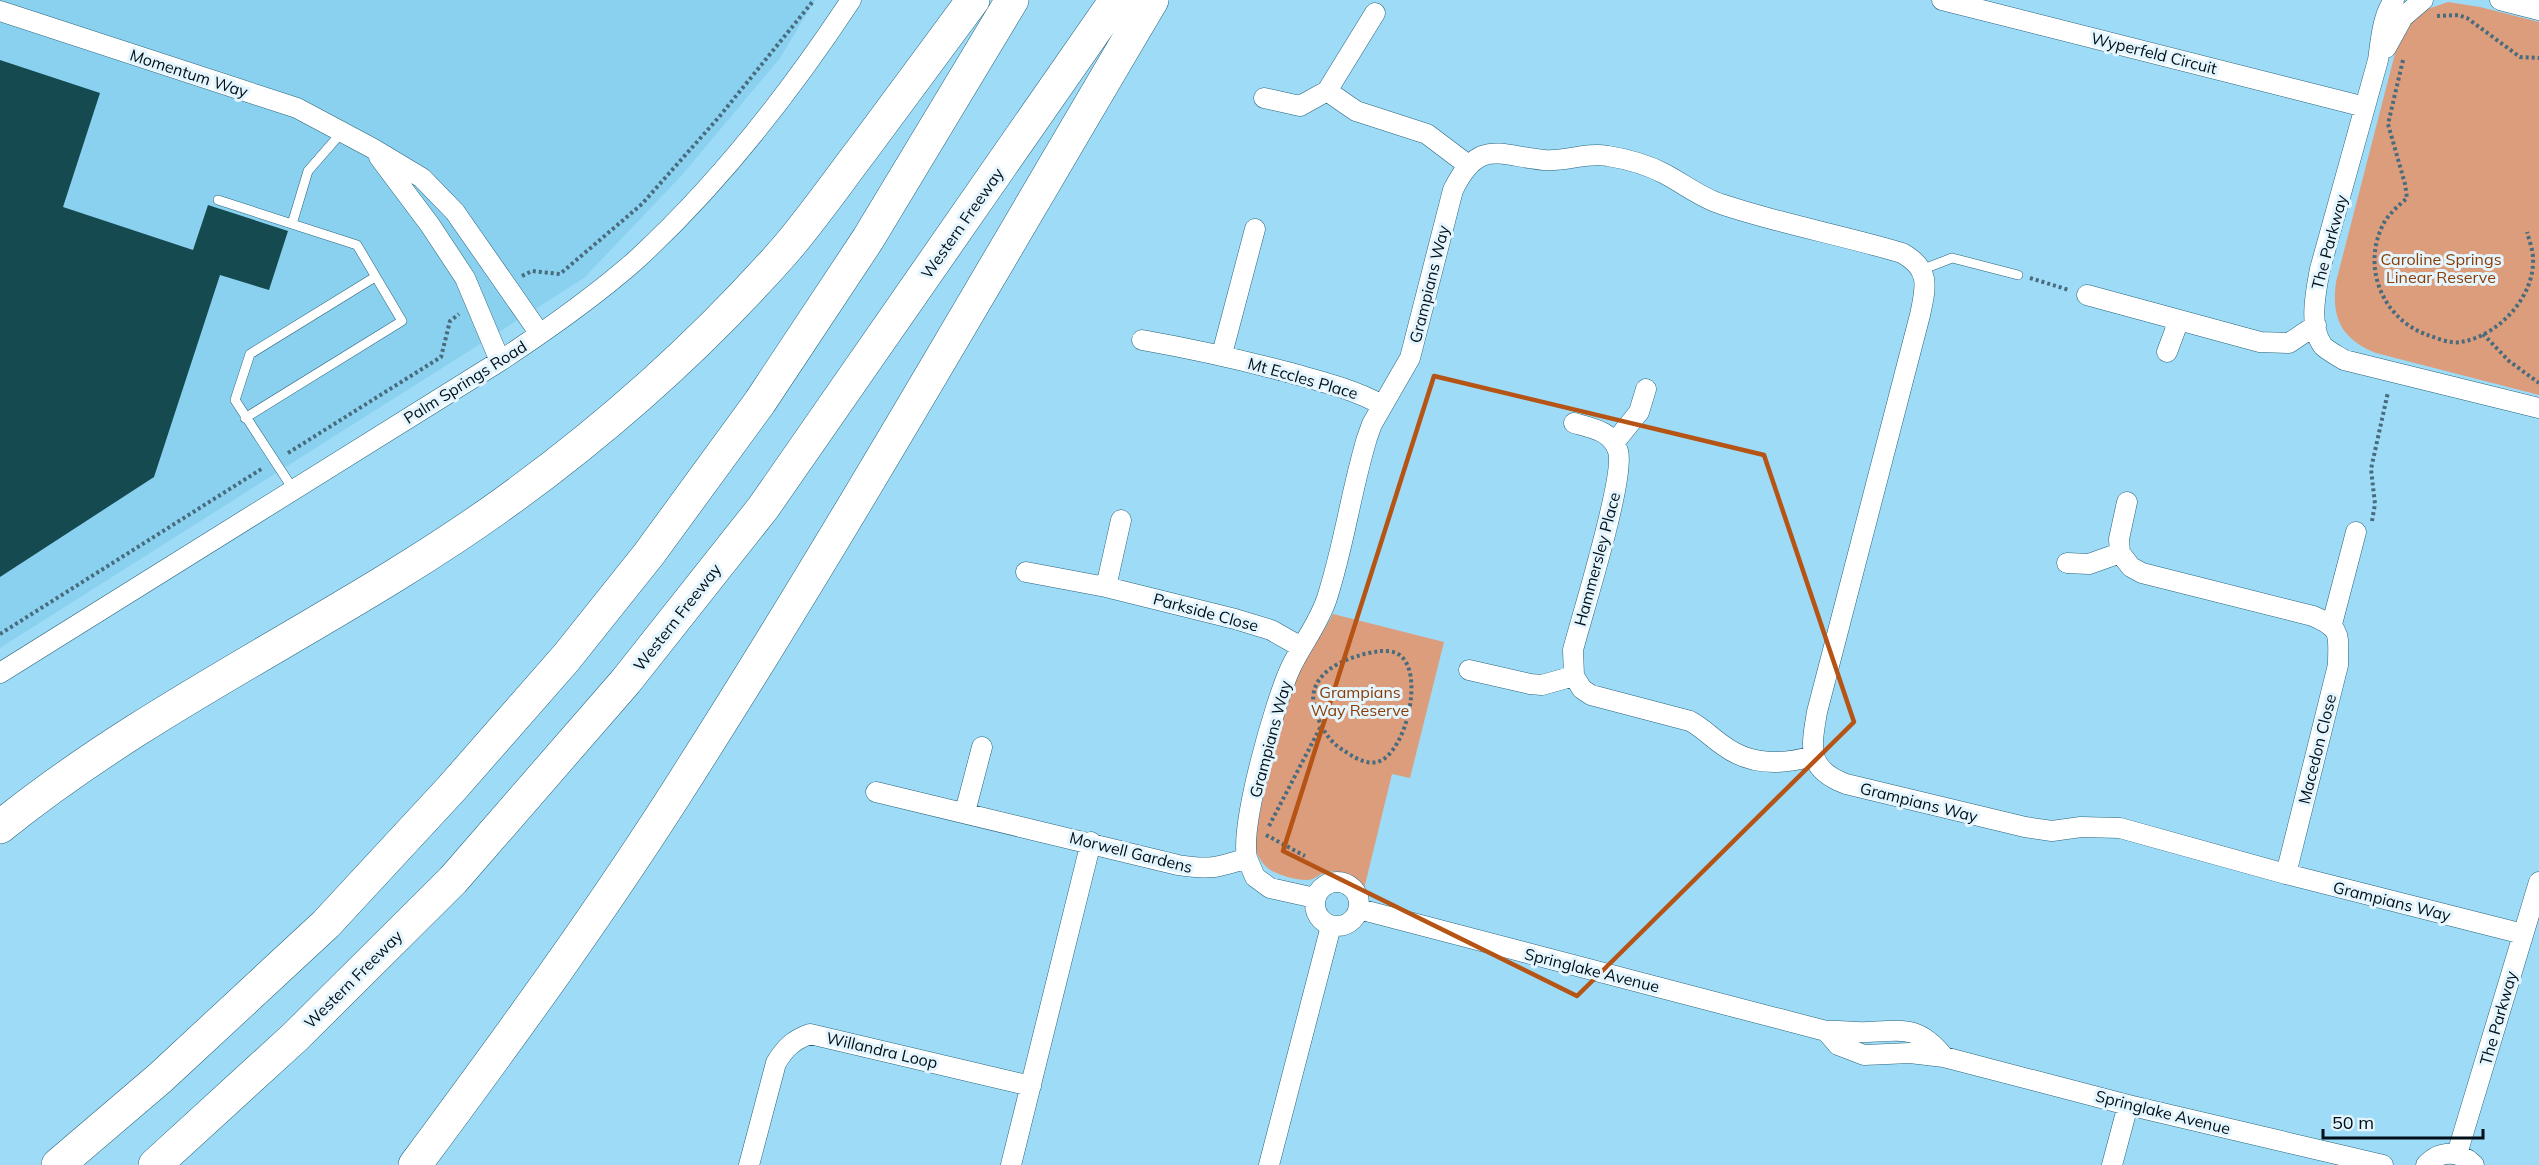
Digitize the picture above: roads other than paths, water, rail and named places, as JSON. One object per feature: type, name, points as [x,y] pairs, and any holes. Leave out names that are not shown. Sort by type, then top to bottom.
[{"type":"highway","points":[[0,827],[34,800],[138,731],[428,554],[507,501],[587,438],[668,369],[730,310],[788,247],[973,0]]},
{"type":"highway","points":[[58,1165],[160,1077],[326,924],[452,788],[566,658],[649,554],[760,402],[868,239],[1012,0]]},
{"type":"highway","name":"Western Freeway","points":[[155,1165],[295,1037],[453,880],[626,681],[763,508],[1116,0]]},
{"type":"highway","points":[[415,1165],[572,950],[688,775],[786,616],[1152,0]]},
{"type":"street","name":"Palm Springs Road","points":[[0,673],[500,361],[540,334],[635,260],[738,153],[778,104],[850,0]]},
{"type":"street","name":"Wyperfeld Circuit","points":[[1942,0],[2365,107]]},
{"type":"street","name":"The Parkway","points":[[2394,0],[2383,27],[2378,60],[2320,269],[2314,301],[2316,325],[2323,346],[2344,360],[2539,408]]},
{"type":"street","name":"The Parkway","points":[[2378,60],[2403,17],[2423,0]]},
{"type":"street","points":[[2500,0],[2539,10]]},
{"type":"street","name":"Momentum Way","points":[[0,11],[297,108],[422,177],[455,212],[540,334]]},
{"type":"street","points":[[1264,98],[1300,106],[1327,92],[1375,14]]},
{"type":"street","points":[[1327,92],[1356,111],[1427,134],[1468,165],[1483,156],[1496,153],[1547,161],[1593,155],[1608,156],[1664,173],[1720,204],[1902,253],[1914,260],[1922,270],[1925,279],[1924,296],[1817,712],[1813,756],[1790,762],[1760,762],[1747,758],[1728,749],[1690,721],[1592,695],[1582,689],[1574,676],[1542,685],[1469,670]]},
{"type":"street","name":"Momentum Way","points":[[372,148],[430,225],[465,278],[500,361]]},
{"type":"street","name":"Grampians Way","points":[[1247,858],[1244,846],[1248,822],[1280,694],[1301,647],[1327,600],[1372,424],[1410,358],[1452,190],[1468,165]]},
{"type":"street","points":[[1222,354],[1255,229]]},
{"type":"street","points":[[2087,295],[2260,342],[2289,343],[2316,325]]},
{"type":"street","points":[[2167,352],[2179,320]]},
{"type":"street","name":"Mt Eccles Place","points":[[1143,340],[1222,354],[1334,385],[1359,393],[1382,405]]},
{"type":"street","points":[[1574,423],[1597,429],[1614,443],[1639,412],[1646,389]]},
{"type":"street","name":"Hammersley Place","points":[[1574,676],[1574,650],[1617,480],[1620,461],[1614,443]]},
{"type":"street","points":[[2127,502],[2119,539],[2120,553],[2131,567],[2142,573],[2313,616],[2332,624]]},
{"type":"street","points":[[1106,587],[1121,520]]},
{"type":"street","name":"Macedon Close","points":[[2286,874],[2338,665],[2338,635],[2332,624],[2363,530]]},
{"type":"street","points":[[2067,563],[2089,564],[2120,553]]},
{"type":"street","name":"Parkside Close","points":[[1026,572],[1106,587],[1271,630],[1301,647]]},
{"type":"street","points":[[965,812],[982,747]]},
{"type":"street","name":"Grampians Way","points":[[1813,756],[1823,772],[1846,784],[2025,827],[2052,831],[2081,827],[2120,828],[2286,874],[2523,933]]},
{"type":"street","name":"Morwell Gardens","points":[[876,792],[1201,869],[1217,868],[1247,858]]},
{"type":"street","points":[[1011,1165],[1092,842]]},
{"type":"street","points":[[1247,858],[1254,877],[1270,888],[1315,898]]},
{"type":"street","points":[[1342,882],[1354,889],[1358,895],[1359,909],[1352,921],[1338,927],[1331,926],[1317,915],[1315,898],[1318,892],[1329,883],[1342,882]]},
{"type":"street","name":"The Parkway","points":[[2466,1160],[2523,933],[2539,882]]},
{"type":"street","name":"Springlake Avenue","points":[[1359,909],[1826,1031],[1838,1045],[1864,1055],[1910,1053],[1944,1057],[2128,1105],[2383,1165]]},
{"type":"street","points":[[1269,1165],[1331,926]]},
{"type":"street","name":"Willandra Loop","points":[[749,1165],[776,1063],[784,1049],[796,1039],[810,1034],[1031,1086]]},
{"type":"street","points":[[2112,1165],[2128,1105]]},
{"type":"street","points":[[2426,1165],[2440,1155],[2466,1160]]},
{"type":"lane","points":[[292,224],[308,171],[342,132]]},
{"type":"lane","points":[[218,200],[357,245],[402,321],[245,418]]},
{"type":"lane","points":[[1922,270],[1952,258],[2018,275]]},
{"type":"lane","points":[[293,489],[235,400],[250,354],[375,277]]},
{"type":"park label","name":"Caroline Springs Linear Reserve","points":[[2441,268]]},
{"type":"park label","name":"Grampians Way Reserve","points":[[1360,701]]}]
